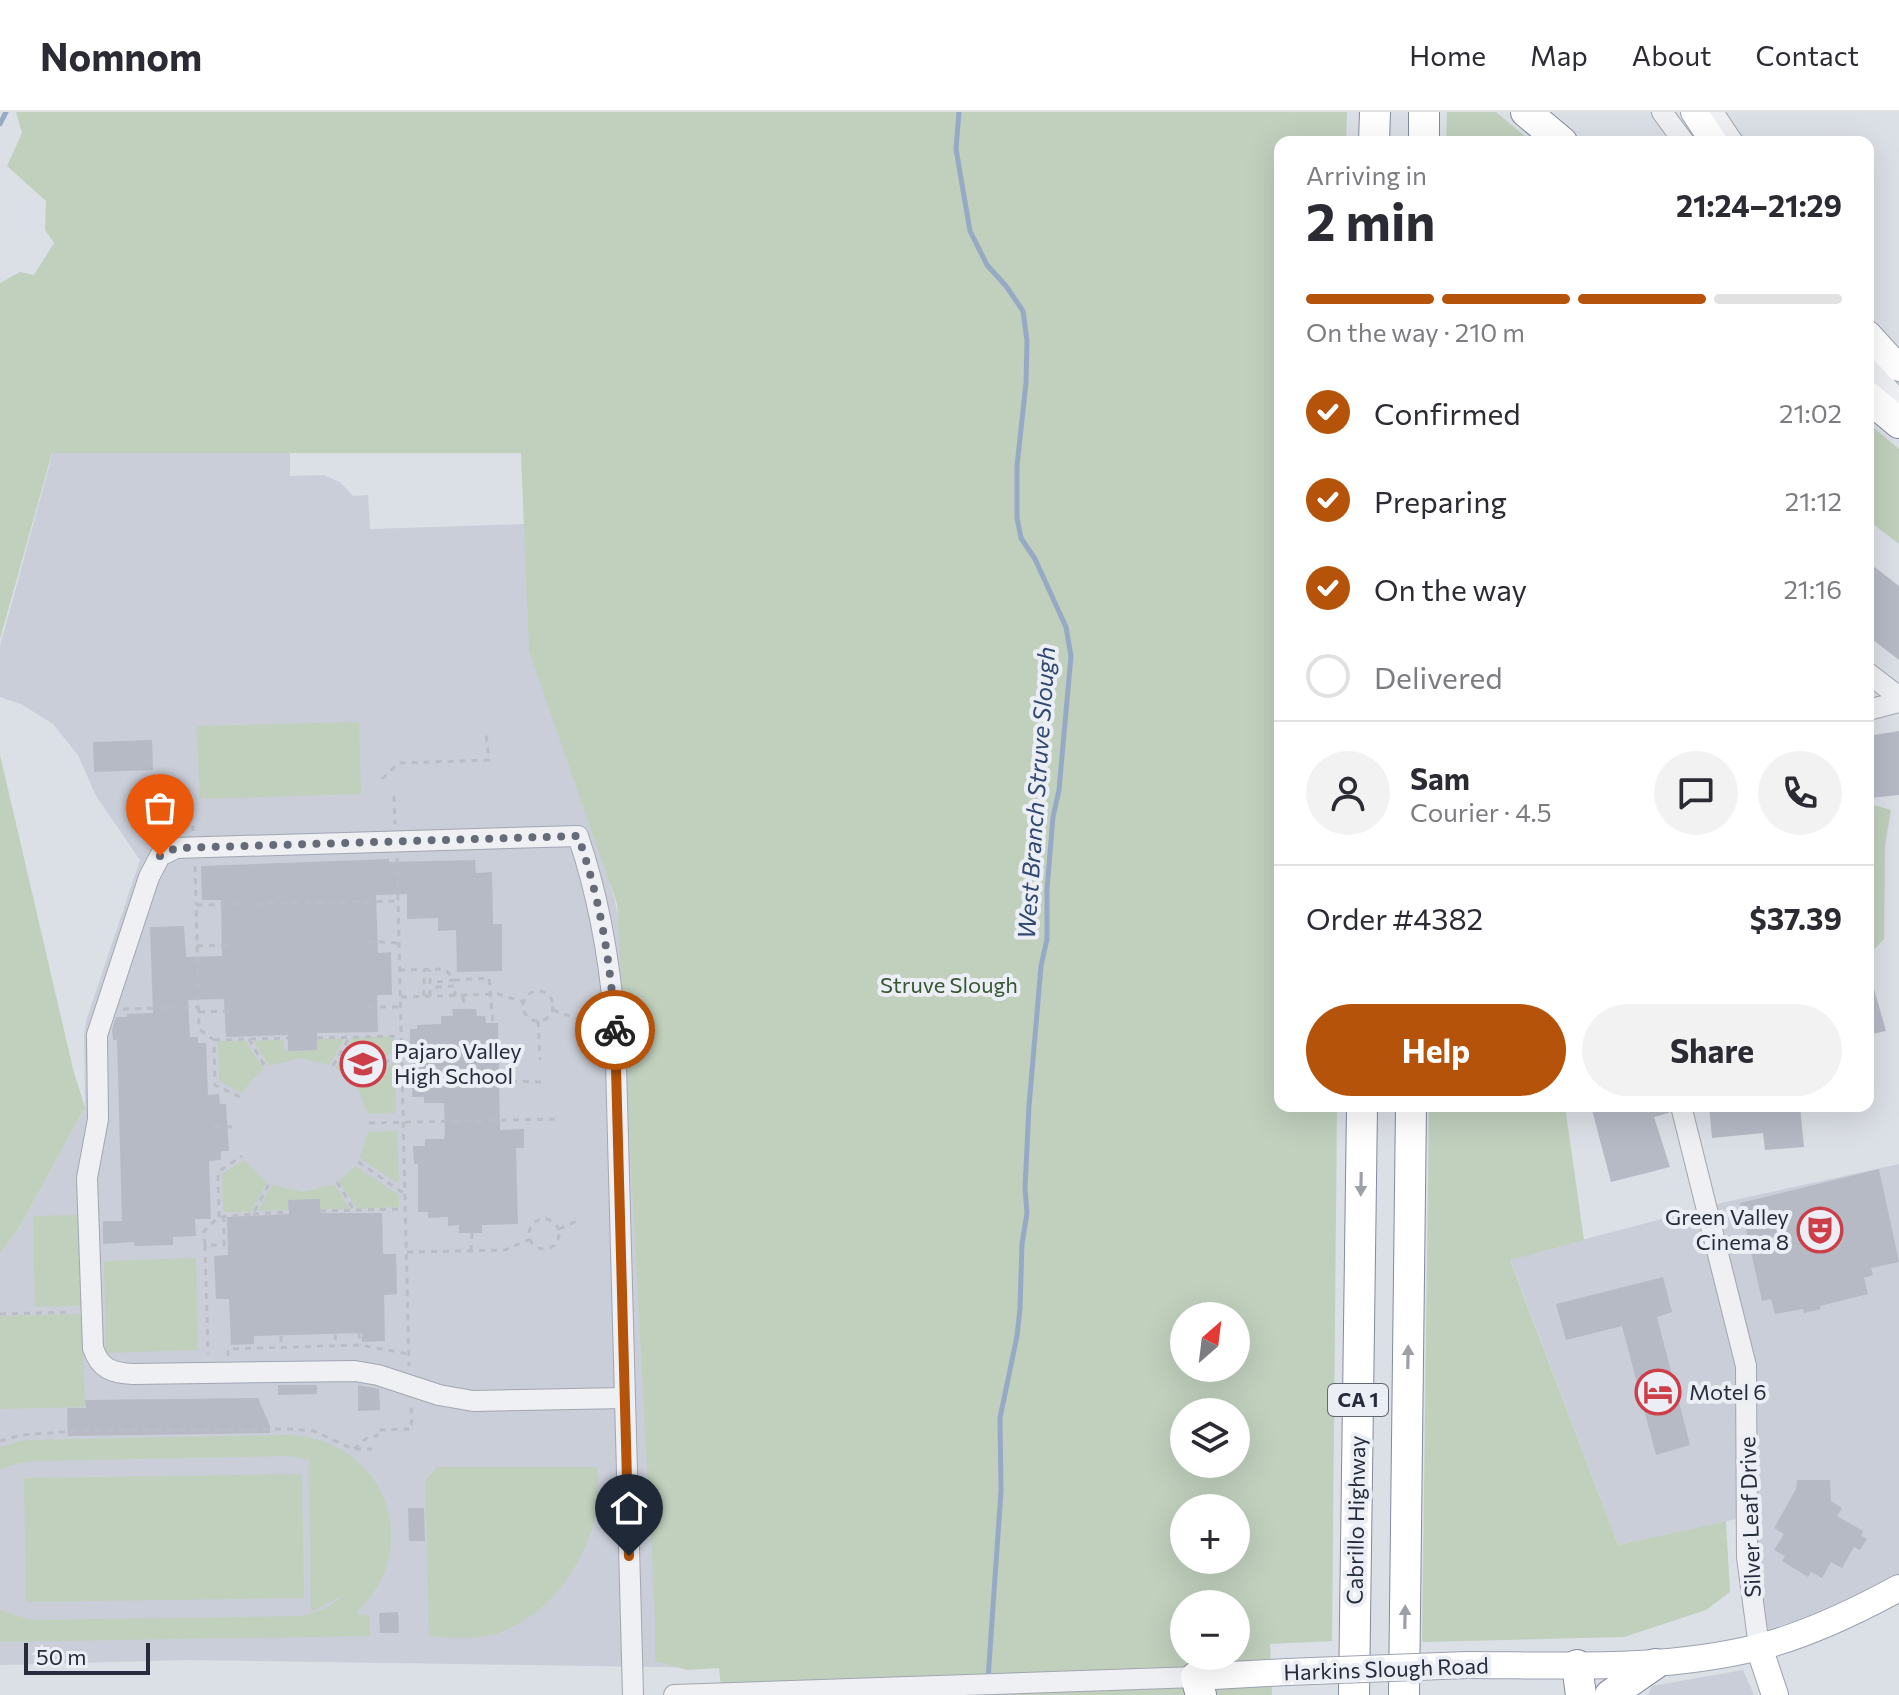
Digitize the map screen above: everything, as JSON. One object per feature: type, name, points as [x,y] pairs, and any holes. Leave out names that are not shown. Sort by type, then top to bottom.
[{"type":"highway","points":[[1374,136],[1375,112]]},
{"type":"highway","points":[[1424,112],[1424,136]]},
{"type":"highway","points":[[1526,112],[1555,136]]},
{"type":"highway","points":[[1874,402],[1899,423]]},
{"type":"highway","name":"Cabrillo Highway","points":[[1354,1695],[1362,1112]]},
{"type":"highway","name":"CA 1","points":[[1404,1695],[1411,1112]]},
{"type":"highway","points":[[1610,1695],[1655,1664]]},
{"type":"highway","points":[[1577,1665],[1581,1695]]},
{"type":"main road","points":[[1694,112],[1710,136]]},
{"type":"main road","points":[[1874,341],[1899,368]]},
{"type":"main road","name":"Harkins Slough Road","points":[[1198,1686],[1287,1672],[1467,1665],[1655,1664],[1759,1647],[1816,1627],[1899,1588]]},
{"type":"main road","points":[[1759,1647],[1775,1695]]},
{"type":"street","points":[[1662,112],[1680,136]]},
{"type":"street","points":[[1713,112],[1729,136]]},
{"type":"street","points":[[1874,373],[1899,400]]},
{"type":"street","points":[[1874,678],[1899,700]]},
{"type":"street","points":[[1874,708],[1899,700]]},
{"type":"street","points":[[624,1398],[485,1402],[451,1398],[366,1372],[133,1374],[110,1371],[101,1363],[95,1353],[87,1178],[98,1119],[96,1043],[104,1009],[156,861],[170,850],[194,848],[578,836],[599,910],[614,1014],[633,1695]]},
{"type":"street","name":"Silver Leaf Drive","points":[[1682,1112],[1746,1366],[1747,1557],[1759,1647]]},
{"type":"street","name":"Harkins Slough Road","points":[[674,1695],[1143,1680],[1198,1686]]},
{"type":"path","points":[[382,779],[399,763],[489,760],[486,733]]},
{"type":"path","points":[[394,796],[395,820]]},
{"type":"path","points":[[191,802],[193,826]]},
{"type":"path","points":[[194,848],[199,1029],[214,1040],[288,1038]]},
{"type":"path","points":[[397,852],[410,1374]]},
{"type":"path","points":[[196,905],[398,901]]},
{"type":"path","points":[[367,941],[398,943]]},
{"type":"path","points":[[197,946],[232,945]]},
{"type":"path","points":[[398,970],[445,969],[455,980]]},
{"type":"path","points":[[424,970],[424,996]]},
{"type":"path","points":[[430,970],[430,996]]},
{"type":"path","points":[[455,996],[455,986],[436,987],[436,982],[489,978],[493,1023]]},
{"type":"path","points":[[541,992],[552,1001],[553,1010],[547,1018],[538,1021],[526,1014],[524,1002],[532,993],[541,992]]},
{"type":"path","points":[[400,997],[490,994],[524,1002]]},
{"type":"path","points":[[463,995],[465,1009]]},
{"type":"path","points":[[368,1007],[400,1007]]},
{"type":"path","points":[[104,1009],[235,1011]]},
{"type":"path","points":[[553,1010],[578,1019]]},
{"type":"path","points":[[538,1021],[540,1060]]},
{"type":"path","points":[[317,1038],[401,1036]]},
{"type":"path","points":[[333,1066],[349,1038]]},
{"type":"path","points":[[249,1039],[266,1068]]},
{"type":"path","points":[[214,1040],[215,1085],[240,1097]]},
{"type":"path","points":[[355,1085],[401,1051]]},
{"type":"path","points":[[499,1081],[541,1082]]},
{"type":"path","points":[[369,1123],[558,1119]]},
{"type":"path","points":[[214,1127],[234,1127]]},
{"type":"path","points":[[205,1245],[224,1245],[218,1172],[242,1156]]},
{"type":"path","points":[[358,1162],[405,1194]]},
{"type":"path","points":[[337,1182],[355,1211]]},
{"type":"path","points":[[253,1214],[269,1184]]},
{"type":"path","points":[[320,1211],[405,1209]]},
{"type":"path","points":[[209,1373],[204,1231],[222,1216],[289,1212]]},
{"type":"path","points":[[540,1219],[553,1221],[559,1229],[556,1244],[547,1249],[537,1247],[530,1239],[530,1229],[540,1219]]},
{"type":"path","points":[[559,1229],[581,1219]]},
{"type":"path","points":[[471,1251],[472,1233]]},
{"type":"path","points":[[407,1252],[505,1250],[530,1239]]},
{"type":"path","points":[[0,1314],[92,1312]]},
{"type":"path","points":[[359,1333],[360,1345]]},
{"type":"path","points":[[335,1334],[336,1346]]},
{"type":"path","points":[[281,1336],[281,1348]]},
{"type":"path","points":[[228,1360],[228,1349],[360,1345],[409,1354]]},
{"type":"path","points":[[353,1449],[368,1437],[377,1436],[377,1430],[412,1429],[411,1406]]},
{"type":"path","points":[[0,1441],[22,1435],[91,1430],[290,1429],[314,1431],[353,1449],[372,1449]]},
{"type":"shaded area","name":"Pajaro Valley High School","points":[[290,448],[290,476],[323,475],[340,482],[353,496],[368,495],[370,529],[524,524],[528,618],[615,901],[671,1246],[724,1668],[187,1660],[0,1665],[0,1253],[19,1228],[85,1107],[86,1021],[140,860],[96,796],[78,755],[53,724],[21,704],[0,697],[0,646],[53,452]]},
{"type":"shaded area","points":[[1899,1164],[1899,1581],[1865,1601],[1768,1629],[1745,1517],[1618,1545],[1510,1259],[1730,1201]]},
{"type":"shaded area","points":[[1743,1670],[1754,1695],[1648,1695],[1652,1686]]},
{"type":"green space","name":"Struve Slough","points":[[16,112],[1347,112],[1346,136],[1274,136],[1274,1112],[1337,1112],[1332,1641],[1270,1644],[1272,1695],[722,1695],[719,1668],[687,1670],[655,1661],[617,904],[529,651],[521,453],[52,453],[0,639],[0,283],[20,272],[34,275],[54,243],[45,230],[46,201],[7,166],[22,133]]},
{"type":"green space","points":[[1447,112],[1496,112],[1525,136],[1446,136]]},
{"type":"green space","points":[[1874,428],[1899,449],[1899,544],[1874,525]]},
{"type":"green space","points":[[359,722],[361,794],[200,799],[197,726]]},
{"type":"green space","points":[[0,755],[74,1073],[85,1107],[19,1228],[0,1253]]},
{"type":"green space","points":[[1874,805],[1891,810],[1885,846],[1884,939],[1874,950]]},
{"type":"green space","points":[[394,1036],[394,1050],[352,1081],[336,1068],[352,1038]]},
{"type":"green space","points":[[315,1039],[344,1039],[330,1065],[300,1058],[269,1066],[253,1041],[283,1040],[284,1051],[314,1050]]},
{"type":"green space","points":[[221,1041],[246,1041],[264,1069],[242,1093],[219,1081],[218,1044]]},
{"type":"green space","points":[[393,1063],[396,1113],[368,1114],[358,1089]]},
{"type":"green space","points":[[1429,1112],[1566,1112],[1584,1240],[1510,1260],[1618,1545],[1726,1521],[1730,1592],[1706,1610],[1624,1637],[1422,1642]]},
{"type":"green space","points":[[397,1131],[399,1181],[396,1182],[360,1158],[368,1132]]},
{"type":"green space","points":[[244,1160],[267,1183],[251,1212],[225,1212],[222,1174]]},
{"type":"green space","points":[[355,1166],[399,1195],[399,1207],[357,1209],[339,1181]]},
{"type":"green space","points":[[334,1184],[350,1209],[320,1209],[288,1201],[289,1210],[258,1211],[272,1185],[303,1192]]},
{"type":"green space","points":[[78,1215],[81,1306],[35,1307],[33,1216]]},
{"type":"green space","points":[[196,1258],[198,1350],[106,1353],[104,1261]]},
{"type":"green space","points":[[82,1314],[85,1407],[0,1409],[0,1316]]},
{"type":"green space","points":[[288,1435],[322,1441],[350,1455],[371,1476],[385,1501],[391,1529],[389,1559],[377,1587],[355,1614],[369,1615],[370,1636],[0,1642],[0,1610],[32,1620],[299,1616],[317,1611],[334,1603],[343,1595],[311,1612],[309,1460],[289,1456],[37,1461],[0,1470],[0,1447],[25,1440]]},
{"type":"green space","points":[[437,1467],[598,1467],[594,1522],[578,1561],[552,1597],[519,1624],[478,1637],[429,1636],[425,1481]]},
{"type":"green space","points":[[302,1474],[304,1598],[26,1602],[24,1478]]},
{"type":"building","points":[[1874,567],[1899,586],[1899,660],[1874,641]]},
{"type":"building","points":[[1899,731],[1899,795],[1874,798],[1874,735]]},
{"type":"building","points":[[152,740],[153,770],[94,772],[93,742]]},
{"type":"building","points":[[389,859],[389,862],[475,860],[476,873],[492,872],[493,924],[502,924],[502,971],[457,972],[456,930],[438,931],[438,918],[407,919],[407,894],[376,895],[378,953],[391,952],[392,995],[377,995],[378,1032],[317,1033],[317,1050],[288,1051],[288,1035],[226,1037],[224,999],[188,1000],[190,1037],[198,1037],[198,1043],[206,1043],[208,1095],[219,1094],[220,1104],[226,1104],[229,1151],[221,1151],[221,1160],[209,1161],[211,1219],[195,1219],[196,1236],[173,1237],[173,1245],[135,1246],[134,1242],[103,1244],[103,1221],[122,1221],[117,1040],[113,1040],[112,1030],[116,1017],[153,1013],[150,927],[184,926],[186,957],[222,956],[221,900],[202,900],[201,866]]},
{"type":"building","points":[[1874,989],[1886,1031],[1874,1034]]},
{"type":"building","points":[[452,1009],[476,1009],[477,1016],[485,1016],[486,1023],[498,1023],[500,1130],[524,1129],[524,1148],[516,1148],[518,1224],[482,1225],[482,1233],[459,1233],[459,1225],[448,1226],[448,1217],[428,1218],[428,1212],[418,1212],[418,1164],[414,1164],[413,1146],[425,1146],[425,1139],[444,1139],[444,1103],[424,1103],[424,1097],[412,1097],[414,1049],[410,1049],[410,1029],[417,1029],[417,1025],[441,1024],[441,1016],[453,1016]]},
{"type":"building","points":[[1593,1112],[1669,1112],[1654,1117],[1670,1167],[1611,1182]]},
{"type":"building","points":[[1710,1112],[1801,1112],[1804,1147],[1765,1150],[1763,1133],[1712,1138]]},
{"type":"building","name":"Green Valley Cinema 8","points":[[1879,1169],[1899,1262],[1871,1268],[1873,1275],[1864,1278],[1868,1294],[1804,1313],[1803,1309],[1775,1314],[1771,1299],[1762,1301],[1740,1203]]},
{"type":"building","points":[[320,1199],[320,1213],[382,1213],[383,1254],[396,1254],[397,1294],[384,1295],[385,1341],[362,1342],[362,1333],[254,1336],[254,1344],[231,1345],[229,1299],[216,1299],[214,1256],[228,1255],[227,1217],[289,1214],[288,1200]]},
{"type":"building","name":"Motel 6","points":[[1663,1277],[1672,1312],[1657,1317],[1690,1445],[1656,1455],[1622,1326],[1566,1340],[1556,1304]]},
{"type":"building","points":[[278,1385],[317,1385],[317,1394],[278,1395]]},
{"type":"building","points":[[358,1385],[379,1389],[380,1410],[358,1411]]},
{"type":"building","points":[[258,1398],[270,1433],[68,1436],[67,1408],[86,1408],[85,1400]]},
{"type":"building","points":[[1797,1480],[1830,1480],[1831,1501],[1842,1508],[1837,1516],[1863,1531],[1861,1536],[1867,1539],[1860,1550],[1854,1547],[1842,1568],[1831,1562],[1822,1578],[1811,1572],[1808,1577],[1782,1561],[1785,1556],[1774,1550],[1784,1534],[1774,1528],[1796,1489]]},
{"type":"building","points":[[408,1508],[424,1508],[425,1541],[409,1541]]},
{"type":"building","points":[[398,1612],[399,1633],[380,1633],[379,1613]]},
{"type":"waterway","points":[[0,124],[6,112]]},
{"type":"waterway","name":"West Branch Struve Slough","points":[[959,112],[956,149],[970,231],[987,265],[1023,311],[1027,341],[1026,383],[1017,466],[1017,518],[1021,538],[1035,559],[1066,627],[1071,656],[1059,790],[1053,817],[1047,889],[1047,939],[1041,966],[1029,1106],[1025,1188],[1027,1213],[1022,1244],[1020,1308],[1000,1418],[1001,1491],[988,1679]]},
{"type":"way so far","points":[[160,856],[176,848],[578,836],[593,883],[603,934],[615,1030]]},
{"type":"place","name":"Pajaro Valley High School","points":[[363,1064]]},
{"type":"place","name":"Green Valley Cinema 8","points":[[1820,1230]]},
{"type":"place","name":"Motel 6","points":[[1658,1392]]},
{"type":"route","points":[[615,1030],[629,1556]]}]
